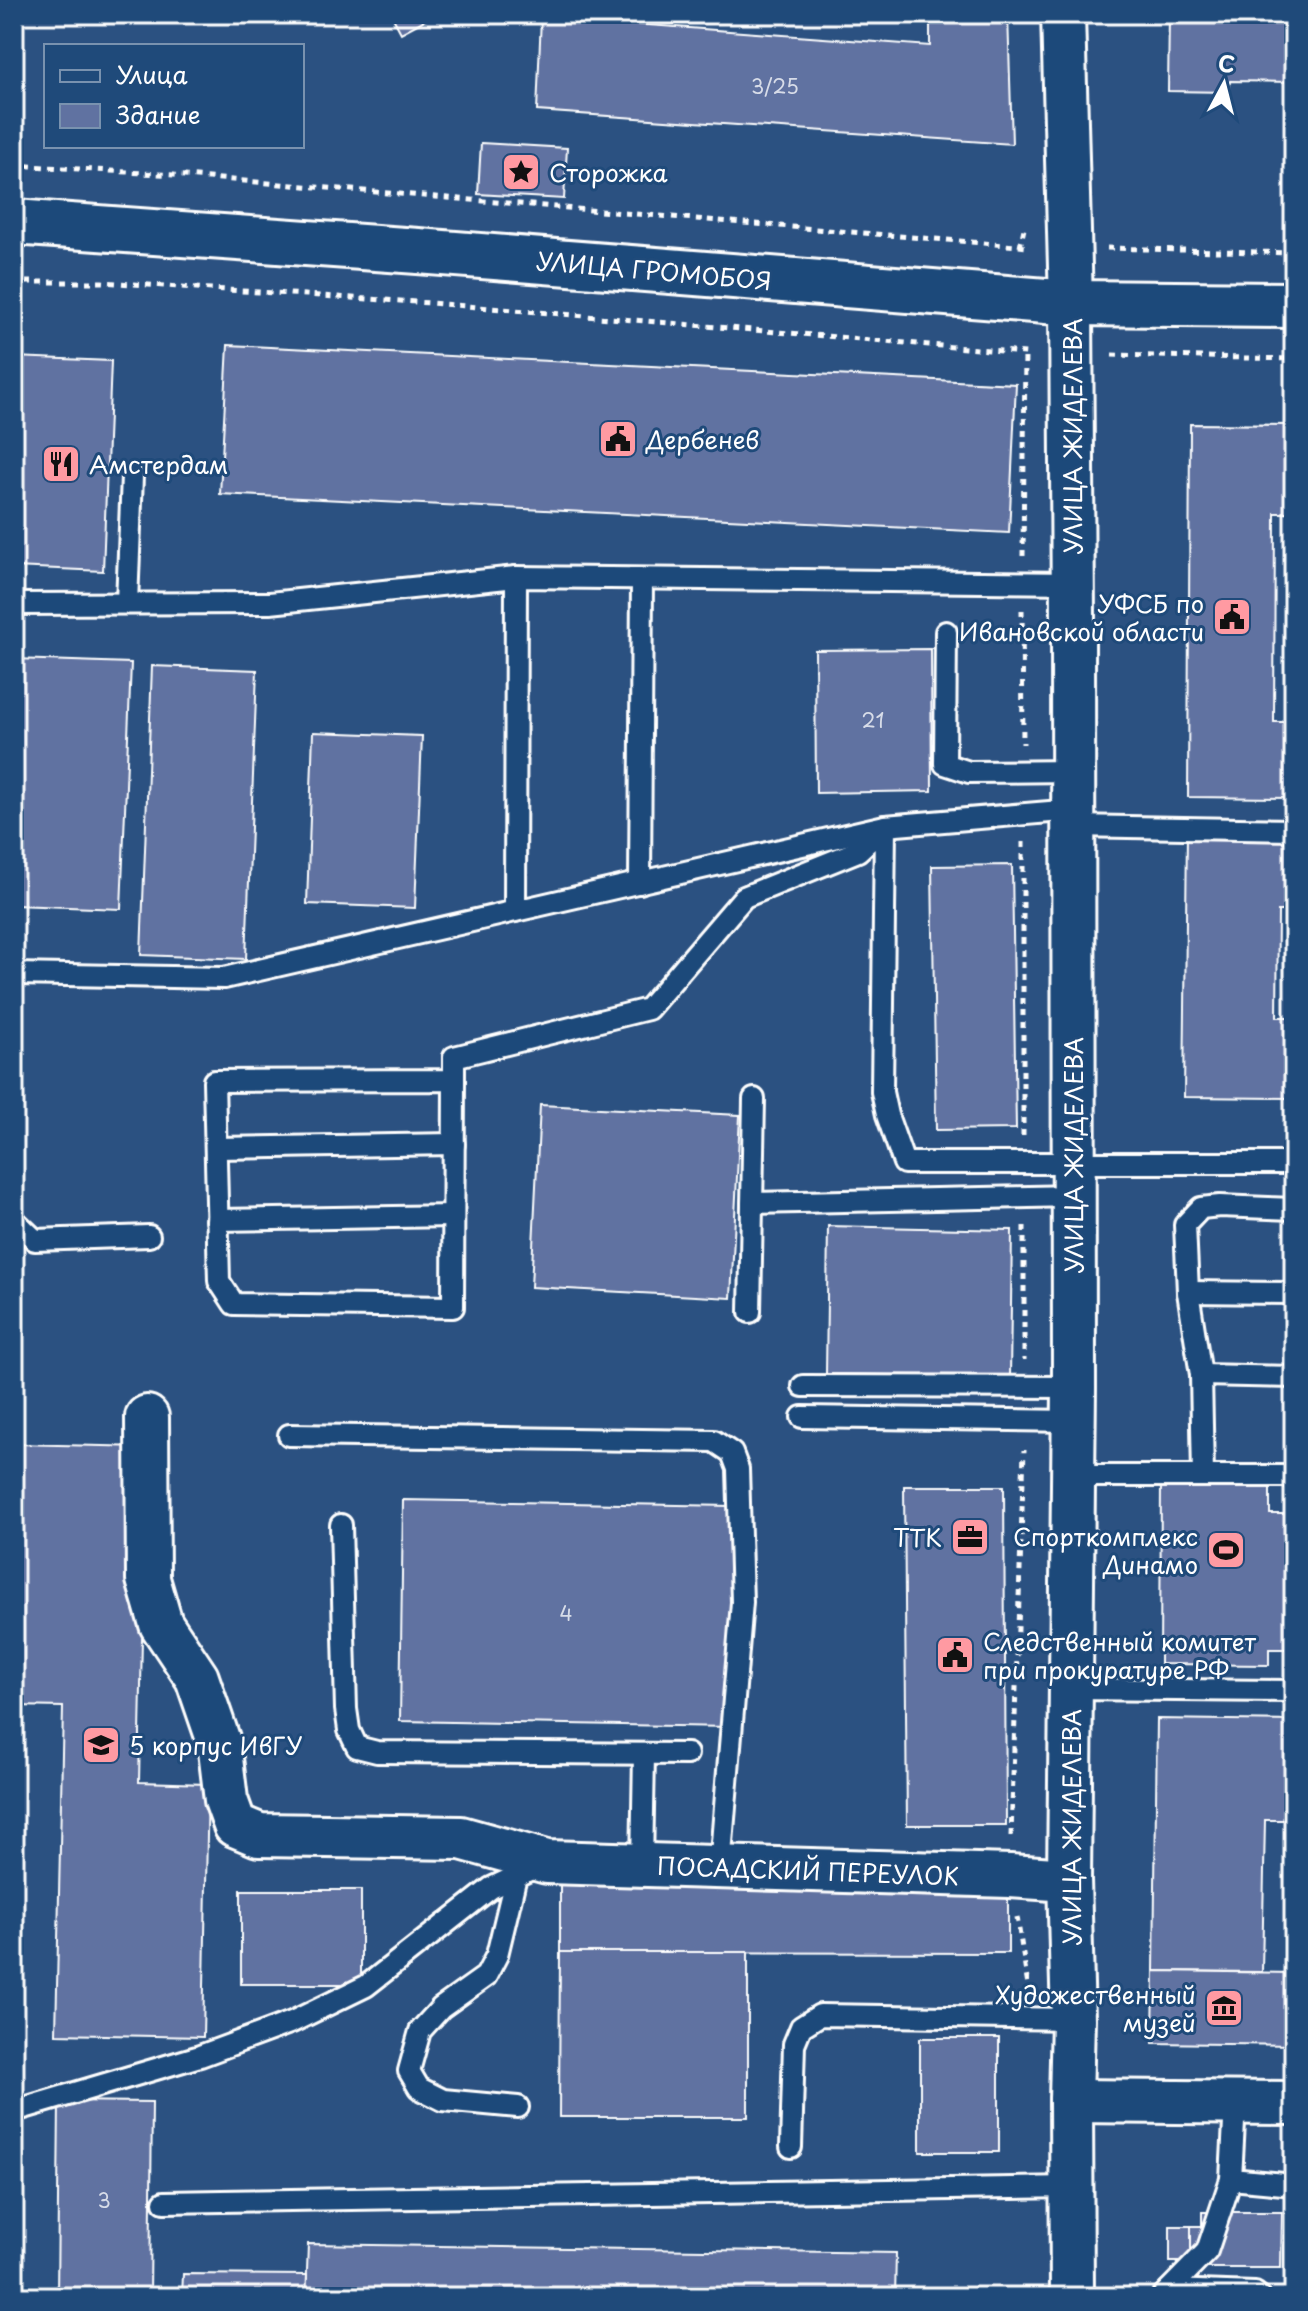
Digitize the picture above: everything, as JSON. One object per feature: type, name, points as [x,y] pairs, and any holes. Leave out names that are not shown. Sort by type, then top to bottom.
[{"type":"main road","name":"УЛИЦА ГРОМОБОЯ","points":[[14,222],[1071,303],[1294,305]]},
{"type":"street","name":"УЛИЦА ЖИДЕЛЕВА","points":[[1063,14],[1071,303],[1073,583],[1073,1476],[1069,1880],[1073,2019],[1072,2297]]},
{"type":"street","name":"ПОСАДСКИЙ ПЕРЕУЛОК","points":[[147,1417],[148,1579],[161,1624],[197,1678],[219,1742],[226,1800],[235,1825],[259,1835],[461,1838],[532,1869],[642,1865],[1069,1880]]},
{"type":"street","points":[[1071,2101],[1294,2103]]},
{"type":"lane","points":[[127,603],[132,476]]},
{"type":"lane","points":[[14,604],[270,603],[516,577],[1073,583]]},
{"type":"lane","points":[[515,911],[516,577]]},
{"type":"lane","points":[[640,883],[642,579]]},
{"type":"lane","points":[[946,632],[945,764],[969,772],[1023,771],[1073,802]]},
{"type":"lane","points":[[14,992],[14,974],[224,978],[885,826],[1023,814],[1073,802],[1294,830]]},
{"type":"lane","points":[[454,1080],[214,1081],[219,1281],[234,1304],[453,1307],[453,1216],[454,1144],[454,1080],[454,1057],[648,1009],[744,897],[858,851],[885,826]]},
{"type":"lane","points":[[885,826],[882,1092],[904,1163],[1023,1164],[1073,1179]]},
{"type":"lane","points":[[750,1312],[754,1099]]},
{"type":"lane","points":[[216,1148],[454,1144]]},
{"type":"lane","points":[[752,1203],[1024,1197],[1073,1179],[1294,1163]]},
{"type":"lane","points":[[1203,1476],[1201,1375],[1188,1292],[1185,1225],[1201,1208],[1294,1209]]},
{"type":"lane","points":[[217,1220],[453,1216]]},
{"type":"lane","points":[[14,1220],[35,1240],[149,1236]]},
{"type":"lane","points":[[1188,1292],[1294,1293]]},
{"type":"lane","points":[[1201,1375],[1294,1377]]},
{"type":"lane","points":[[803,1386],[1025,1388],[1073,1404]]},
{"type":"lane","points":[[802,1417],[1025,1420],[1073,1404]]},
{"type":"lane","points":[[289,1435],[714,1441],[732,1453],[738,1469],[742,1602],[720,1867]]},
{"type":"lane","points":[[1073,1476],[1286,1476],[1294,1480]]},
{"type":"lane","points":[[341,1525],[346,1709],[349,1730],[357,1747],[377,1752],[687,1754]]},
{"type":"lane","points":[[1071,1689],[1294,1691]]},
{"type":"lane","points":[[642,1865],[644,1754]]},
{"type":"lane","points":[[518,2107],[443,2100],[419,2088],[409,2071],[420,2031],[441,2008],[486,1976],[532,1869]]},
{"type":"lane","points":[[14,2111],[200,2056],[292,2022],[366,1986],[491,1888],[532,1869]]},
{"type":"lane","points":[[791,2147],[794,2044],[801,2027],[820,2015],[1073,2019]]},
{"type":"lane","points":[[1165,2294],[1207,2251],[1231,2179],[1235,2103]]},
{"type":"lane","points":[[1231,2179],[1294,2185]]},
{"type":"lane","points":[[164,2202],[1073,2187]]},
{"type":"lane","points":[[1165,2294],[1255,2293],[1260,2297]]},
{"type":"path","points":[[14,165],[189,176],[1005,246],[1294,253]]},
{"type":"path","points":[[14,282],[102,282],[431,303],[1025,353],[1294,359]]},
{"type":"path","points":[[1023,771],[1025,353]]},
{"type":"path","points":[[1023,814],[1023,1164]]},
{"type":"path","points":[[1024,1197],[1025,1388]]},
{"type":"path","points":[[1025,1420],[1010,1876],[1030,1995],[1030,2018]]},
{"type":"building","points":[[391,14],[436,14],[401,33]]},
{"type":"building","points":[[930,14],[1008,14],[1012,144],[537,111],[541,17],[930,46]]},
{"type":"building","points":[[1169,14],[1294,14],[1294,82],[1230,81],[1229,92],[1168,91]]},
{"type":"building","points":[[481,143],[567,148],[564,199],[478,194]]},
{"type":"building","name":"Дербенев","points":[[228,345],[1016,384],[1009,533],[220,494]]},
{"type":"building","name":"Амстердам","points":[[14,357],[111,361],[103,571],[14,567]]},
{"type":"building","name":"УФСБ по Ивановской области","points":[[1190,424],[1294,425],[1294,513],[1275,513],[1274,722],[1294,722],[1294,798],[1188,797]]},
{"type":"building","points":[[931,649],[932,791],[816,793],[815,650]]},
{"type":"building","points":[[14,659],[131,663],[121,909],[14,905]]},
{"type":"building","points":[[152,666],[257,670],[246,959],[141,955]]},
{"type":"building","points":[[313,732],[422,736],[415,908],[307,904]]},
{"type":"building","points":[[1187,832],[1294,833],[1294,911],[1278,911],[1277,1017],[1294,1017],[1294,1098],[1184,1097]]},
{"type":"building","points":[[1012,865],[1016,1129],[936,1130],[932,866]]},
{"type":"building","points":[[540,1105],[740,1115],[731,1298],[531,1287]]},
{"type":"building","points":[[828,1226],[1012,1230],[1010,1377],[826,1374]]},
{"type":"building","name":"5 корпус ИвГУ","points":[[14,1444],[146,1447],[139,1782],[208,1784],[203,2037],[56,2034],[63,1707],[14,1706]]},
{"type":"building","name":"Спорткомплекс Динамо","points":[[1161,1479],[1270,1480],[1270,1514],[1292,1514],[1294,1649],[1269,1649],[1269,1665],[1160,1664]]},
{"type":"building","name":"Следственный комитет при прокуратуре РФ","points":[[904,1486],[1004,1486],[1006,1825],[907,1825]]},
{"type":"building","points":[[403,1500],[732,1506],[729,1727],[400,1721]]},
{"type":"building","points":[[1157,1719],[1294,1721],[1294,1820],[1265,1820],[1262,1972],[1154,1971]]},
{"type":"building","points":[[560,1881],[1008,1883],[1008,1953],[560,1952]]},
{"type":"building","points":[[241,1890],[361,1890],[361,1984],[241,1984]]},
{"type":"building","points":[[560,1952],[748,1952],[748,2117],[559,2117]]},
{"type":"building","name":"Художественный музей","points":[[1154,1971],[1294,1973],[1294,2045],[1153,2043]]},
{"type":"building","points":[[920,2038],[999,2038],[999,2152],[920,2152]]},
{"type":"building","points":[[59,2101],[152,2102],[150,2297],[57,2297]]},
{"type":"building","points":[[1202,2212],[1282,2212],[1281,2268],[1202,2268],[1191,2262],[1191,2226],[1202,2226]]},
{"type":"building","points":[[1170,2226],[1191,2226],[1191,2262],[1170,2262]]},
{"type":"building","points":[[308,2244],[896,2253],[895,2297],[306,2297]]},
{"type":"building","points":[[183,2274],[307,2275],[306,2297],[182,2297]]},
{"type":"place","name":"Сторожка","points":[[521,172]]},
{"type":"place","name":"Дербенев","points":[[618,439]]},
{"type":"place","name":"Амстердам","points":[[61,464]]},
{"type":"place","name":"УФСБ по Ивановской области","points":[[1232,617]]},
{"type":"place","name":"ТТК","points":[[970,1537]]},
{"type":"place","name":"Спорткомплекс Динамо","points":[[1226,1550]]},
{"type":"place","name":"Следственный комитет при прокуратуре РФ","points":[[955,1655]]},
{"type":"place","name":"5 корпус ИвГУ","points":[[101,1745]]},
{"type":"place","name":"Художественный музей","points":[[1224,2008]]}]
